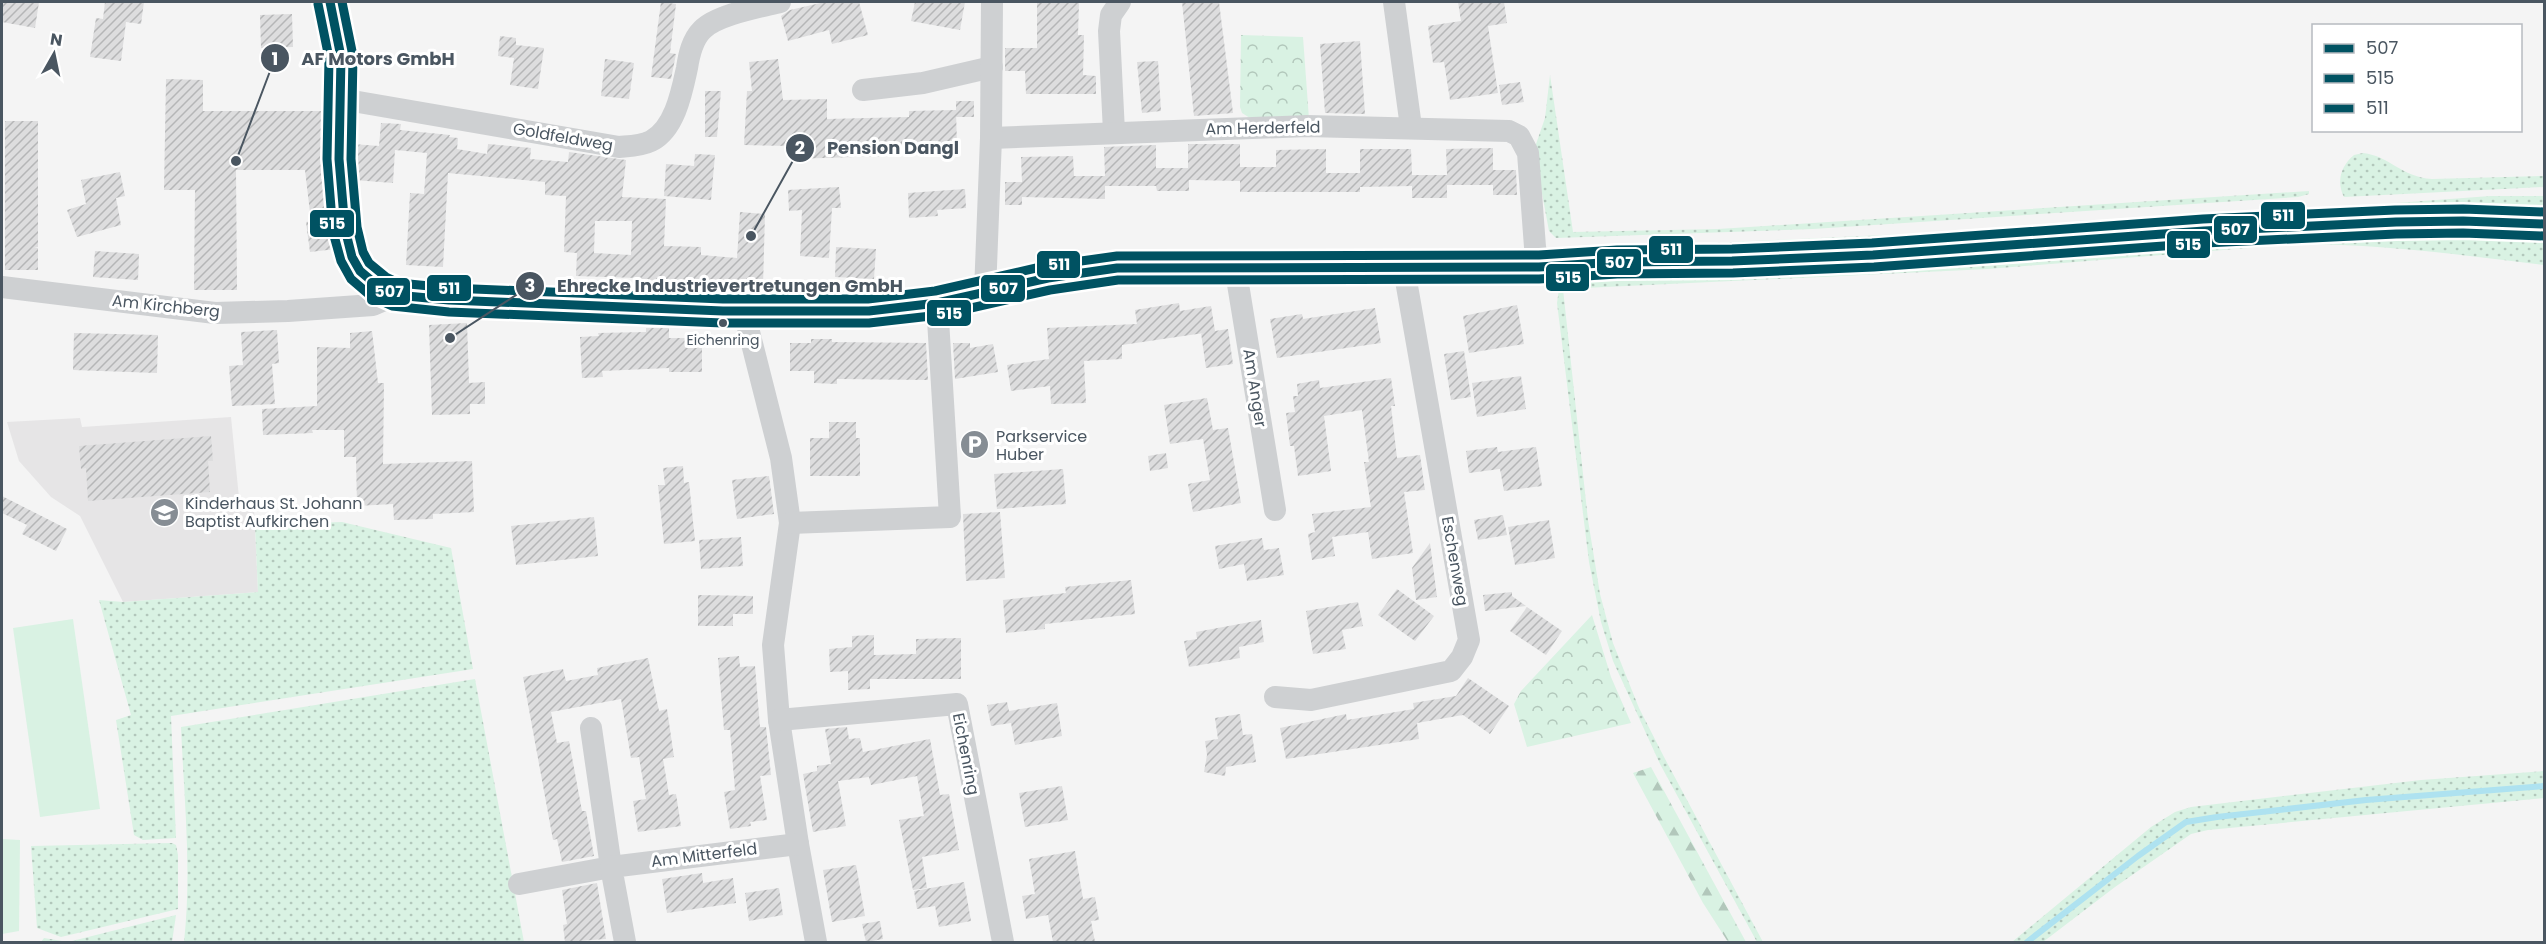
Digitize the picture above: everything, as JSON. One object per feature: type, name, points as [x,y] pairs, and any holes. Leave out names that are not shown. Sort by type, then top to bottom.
[{"type":"street","points":[[330,2],[340,57],[339,159],[345,229],[352,257],[367,279],[396,296],[744,312],[869,311],[937,303],[1048,278],[1117,268],[1539,267],[1617,262],[1732,261],[1873,255],[2204,231],[2396,222],[2463,221],[2544,224]]},
{"type":"street","name":"Goldfeldweg","points":[[341,99],[619,147],[641,144],[653,140],[666,127],[682,92],[690,49],[702,29],[716,20],[780,2]]},
{"type":"street","points":[[985,292],[991,138],[992,2]]},
{"type":"street","points":[[1114,132],[1109,30],[1111,15],[1120,2]]},
{"type":"street","points":[[1394,2],[1411,127]]},
{"type":"street","points":[[863,90],[922,83],[992,68]]},
{"type":"street","name":"Am Herderfeld","points":[[991,138],[1307,126],[1499,129],[1519,135],[1528,153],[1535,247],[1539,267]]},
{"type":"street","name":"Am Anger","points":[[1235,266],[1275,510]]},
{"type":"street","name":"Eschenweg","points":[[1275,697],[1311,700],[1450,671],[1462,657],[1469,640],[1404,269]]},
{"type":"street","name":"Am Kirchberg","points":[[330,307],[351,296],[367,279]]},
{"type":"street","name":"Am Kirchberg","points":[[2,287],[215,313],[373,305],[396,296]]},
{"type":"street","points":[[790,523],[950,517],[937,303]]},
{"type":"street","points":[[744,312],[781,458],[790,523],[773,645],[779,720],[816,942]]},
{"type":"street","name":"Eichenring","points":[[779,720],[957,705],[1003,942]]},
{"type":"street","points":[[591,728],[611,867],[625,942]]},
{"type":"street","name":"Am Mitterfeld","points":[[519,884],[611,867],[798,844]]},
{"type":"shaded area","name":"Kinderhaus St. Johann Baptist Aufkirchen","points":[[231,417],[240,508],[254,508],[258,592],[123,602],[80,516],[51,497],[19,461],[7,422],[80,418],[82,427]]},
{"type":"green space","points":[[1241,35],[1303,37],[1309,119],[1250,118],[1242,113],[1240,107]]},
{"type":"green space","points":[[1550,75],[1573,232],[1718,229],[2309,191],[2309,194],[2298,197],[1813,229],[1556,238],[1549,231],[1534,150],[1545,118]]},
{"type":"green space","points":[[2363,153],[2381,158],[2412,175],[2421,177],[2432,179],[2544,176],[2544,187],[2344,197],[2340,185],[2343,169],[2354,155]]},
{"type":"green space","points":[[2490,196],[2544,196],[2544,212],[2414,211],[2380,207],[2383,204]]},
{"type":"green space","points":[[2280,209],[2298,211],[2278,216],[1892,244],[1692,253],[1629,249],[1569,254],[1560,250],[1905,234]]},
{"type":"green space","points":[[2454,232],[2544,235],[2544,265],[2391,248],[2298,244],[1988,269],[1563,289],[1588,520],[1600,594],[1613,643],[1639,708],[1763,942],[1757,942],[1660,764],[1613,661],[1601,622],[1589,562],[1557,303],[1559,289],[1569,283],[1582,281],[1800,270],[2236,241]]},
{"type":"green space","points":[[342,522],[451,548],[473,669],[171,716],[176,838],[143,840],[134,835],[116,720],[131,715],[99,600],[123,602],[258,592],[255,525]]},
{"type":"green space","points":[[1592,615],[1611,677],[1631,723],[1527,747],[1514,704],[1521,691]]},
{"type":"green space","points":[[73,619],[100,809],[40,817],[13,628]]},
{"type":"green space","points":[[475,679],[524,942],[184,942],[187,862],[181,727]]},
{"type":"green space","points":[[1651,767],[1746,942],[1728,942],[1703,903],[1633,773]]},
{"type":"green space","points":[[2544,771],[2544,798],[2208,830],[2191,834],[2115,887],[2043,942],[2012,942],[2151,827],[2175,812],[2191,807],[2421,780]]},
{"type":"green space","points":[[2,839],[20,840],[19,931],[2,934]]},
{"type":"green space","points":[[172,843],[176,845],[178,855],[178,909],[61,937],[37,928],[31,846]]},
{"type":"green space","points":[[176,915],[172,942],[68,942]]},
{"type":"green space","points":[[44,938],[68,942],[41,942]]},
{"type":"building","points":[[2,2],[39,2],[35,28],[2,22]]},
{"type":"building","points":[[105,2],[144,2],[141,24],[126,22],[121,61],[90,57],[96,18],[103,19]]},
{"type":"building","points":[[661,2],[676,4],[670,53],[676,54],[671,79],[651,77]]},
{"type":"building","points":[[825,2],[859,2],[868,35],[832,44],[829,30],[788,41],[781,16],[790,10]]},
{"type":"building","points":[[915,2],[965,2],[960,30],[911,21]]},
{"type":"building","points":[[1037,2],[1079,2],[1078,35],[1084,35],[1083,75],[1096,76],[1096,94],[1026,94],[1025,71],[1005,71],[1005,48],[1037,48]]},
{"type":"building","points":[[1182,2],[1219,2],[1233,113],[1194,116]]},
{"type":"building","points":[[1458,2],[1504,2],[1507,23],[1488,26],[1498,93],[1450,100],[1444,62],[1433,63],[1428,26],[1461,21]]},
{"type":"building","points":[[292,14],[293,47],[261,48],[260,15]]},
{"type":"building","points":[[500,36],[516,38],[516,45],[544,48],[538,89],[510,85],[514,58],[498,56]]},
{"type":"building","points":[[1360,41],[1365,114],[1325,113],[1320,44]]},
{"type":"building","points":[[605,59],[634,63],[629,99],[601,96]]},
{"type":"building","points":[[778,59],[783,100],[827,99],[827,119],[909,117],[909,111],[956,110],[957,147],[886,148],[886,156],[792,159],[792,146],[744,145],[747,91],[752,91],[749,62]]},
{"type":"building","points":[[1158,61],[1161,111],[1142,113],[1137,62]]},
{"type":"building","points":[[166,79],[203,80],[203,111],[321,111],[321,179],[327,178],[336,249],[310,252],[306,222],[311,221],[305,170],[236,170],[237,290],[194,290],[195,190],[164,190]]},
{"type":"building","points":[[1520,82],[1524,102],[1502,105],[1499,85]]},
{"type":"building","points":[[705,91],[721,91],[717,137],[705,137]]},
{"type":"building","points":[[956,101],[974,101],[974,117],[956,117]]},
{"type":"building","points":[[5,121],[38,121],[38,247],[34,248],[38,248],[38,270],[5,270]]},
{"type":"building","points":[[381,123],[401,124],[400,130],[450,135],[449,137],[458,138],[457,149],[487,154],[488,144],[531,148],[530,159],[568,162],[569,152],[626,160],[622,197],[666,199],[664,246],[701,247],[701,255],[737,258],[740,212],[765,214],[763,286],[722,283],[722,280],[637,281],[637,278],[576,276],[577,253],[564,252],[566,196],[545,195],[545,182],[448,173],[443,267],[406,265],[410,193],[424,194],[427,153],[395,150],[393,183],[354,180],[353,144],[379,146]],"holes":[[[595,221],[632,221],[631,255],[594,253]]]},
{"type":"building","points":[[1188,144],[1240,144],[1240,167],[1276,167],[1276,150],[1326,149],[1326,173],[1360,173],[1360,149],[1411,149],[1412,175],[1447,175],[1446,149],[1493,148],[1493,170],[1516,170],[1517,195],[1493,195],[1493,185],[1447,185],[1447,198],[1412,198],[1412,186],[1360,187],[1360,192],[1240,192],[1240,181],[1189,180],[1189,191],[1157,191],[1156,186],[1105,186],[1105,199],[1022,197],[1022,205],[1005,205],[1005,182],[1022,182],[1021,157],[1073,156],[1074,176],[1105,176],[1104,147],[1156,145],[1156,168],[1188,168]]},
{"type":"building","points":[[695,154],[715,155],[711,200],[664,196],[666,164],[694,166]]},
{"type":"building","points":[[120,172],[125,196],[116,198],[121,225],[77,237],[67,210],[86,204],[81,180]]},
{"type":"building","points":[[839,187],[841,208],[832,208],[829,258],[800,256],[802,210],[789,211],[788,190]]},
{"type":"building","points":[[965,189],[966,208],[937,210],[938,216],[909,218],[908,193]]},
{"type":"building","points":[[836,247],[876,249],[874,279],[835,277]]},
{"type":"building","points":[[95,251],[139,254],[138,280],[93,277]]},
{"type":"building","points":[[1179,303],[1180,311],[1211,306],[1215,331],[1228,329],[1233,364],[1206,368],[1201,333],[1122,345],[1122,359],[1084,361],[1086,403],[1051,404],[1050,386],[1011,391],[1007,365],[1049,359],[1047,328],[1137,324],[1135,310]]},
{"type":"building","points":[[1517,305],[1524,344],[1469,353],[1463,316]]},
{"type":"building","points":[[1375,308],[1381,343],[1277,358],[1270,319],[1302,314],[1303,319]]},
{"type":"building","points":[[467,323],[469,383],[485,382],[485,404],[470,404],[470,414],[432,415],[429,325]]},
{"type":"building","points":[[646,328],[669,328],[669,338],[702,338],[702,372],[669,372],[669,368],[602,371],[603,377],[582,378],[580,337],[599,336],[598,333],[646,332]]},
{"type":"building","points":[[277,330],[279,363],[272,364],[275,404],[232,406],[229,366],[243,365],[241,332]]},
{"type":"building","points":[[372,331],[378,383],[384,383],[383,464],[472,461],[474,512],[433,514],[433,519],[394,520],[393,504],[357,506],[356,457],[344,457],[344,430],[312,430],[313,433],[263,435],[262,409],[317,406],[317,347],[350,348],[350,333]]},
{"type":"building","points":[[74,333],[158,335],[157,373],[73,370]]},
{"type":"building","points":[[811,339],[832,339],[832,342],[926,343],[928,380],[837,379],[837,384],[814,383],[814,371],[790,371],[790,343],[811,343]]},
{"type":"building","points":[[953,343],[970,343],[970,348],[993,344],[998,372],[955,379]]},
{"type":"building","points":[[1464,351],[1471,397],[1451,400],[1444,354]]},
{"type":"building","points":[[1521,376],[1526,409],[1477,417],[1472,383]]},
{"type":"building","points":[[1391,378],[1395,406],[1391,406],[1397,458],[1420,455],[1425,490],[1404,492],[1413,553],[1372,559],[1368,532],[1332,537],[1335,556],[1312,560],[1308,534],[1315,532],[1312,514],[1371,507],[1364,462],[1369,462],[1362,410],[1324,416],[1331,471],[1298,476],[1294,446],[1290,446],[1286,413],[1295,412],[1293,396],[1298,396],[1297,384],[1319,380],[1320,388]]},
{"type":"building","points":[[1207,398],[1213,430],[1228,428],[1241,503],[1193,512],[1188,484],[1210,480],[1203,439],[1170,444],[1164,405]]},
{"type":"building","points":[[829,422],[856,422],[856,438],[860,438],[860,476],[810,476],[810,438],[829,438]]},
{"type":"building","points":[[211,436],[213,461],[208,461],[210,492],[88,501],[86,468],[81,469],[79,446]]},
{"type":"building","points":[[1497,447],[1498,452],[1536,447],[1542,486],[1504,491],[1500,469],[1469,473],[1466,451]]},
{"type":"building","points":[[1166,453],[1168,468],[1150,471],[1148,456]]},
{"type":"building","points":[[683,466],[684,483],[689,482],[695,541],[664,544],[658,485],[665,485],[663,468]]},
{"type":"building","points":[[1063,469],[1066,504],[997,509],[994,474]]},
{"type":"building","points":[[769,476],[774,514],[737,519],[732,480]]},
{"type":"building","points":[[2,496],[67,529],[56,551],[22,534],[27,525],[2,513]]},
{"type":"building","points":[[1000,512],[1005,578],[966,581],[963,514]]},
{"type":"building","points":[[1503,515],[1507,535],[1478,540],[1474,520]]},
{"type":"building","points":[[594,517],[598,556],[516,565],[511,526]]},
{"type":"building","points":[[1549,520],[1555,558],[1515,565],[1508,527]]},
{"type":"building","points":[[741,537],[743,566],[701,569],[699,540]]},
{"type":"building","points":[[1262,538],[1264,550],[1279,548],[1284,575],[1247,581],[1244,564],[1219,569],[1215,546]]},
{"type":"building","points":[[1430,543],[1437,597],[1416,600],[1412,568]]},
{"type":"building","points":[[1131,580],[1135,614],[1045,624],[1045,629],[1006,633],[1003,600],[1066,593],[1065,587]]},
{"type":"building","points":[[1397,589],[1434,616],[1415,641],[1378,615]]},
{"type":"building","points":[[1512,592],[1512,596],[1526,606],[1485,611],[1483,595]]},
{"type":"building","points":[[698,595],[753,596],[753,614],[733,614],[733,626],[698,626]]},
{"type":"building","points":[[1358,602],[1363,626],[1342,630],[1346,649],[1313,654],[1306,611]]},
{"type":"building","points":[[1527,607],[1562,631],[1546,655],[1510,631]]},
{"type":"building","points":[[1261,620],[1264,642],[1239,647],[1240,658],[1189,667],[1184,641],[1197,639],[1196,632]]},
{"type":"building","points":[[874,635],[874,655],[916,654],[916,639],[961,638],[961,679],[870,679],[870,689],[848,690],[848,671],[830,672],[829,649],[852,647],[852,636]]},
{"type":"building","points":[[739,656],[740,667],[755,666],[760,727],[766,727],[771,775],[760,776],[767,820],[750,822],[751,826],[730,829],[724,792],[735,790],[730,730],[724,730],[718,658]]},
{"type":"building","points":[[648,658],[659,711],[667,709],[674,757],[663,759],[669,795],[676,794],[681,826],[638,832],[633,801],[646,799],[639,757],[631,758],[621,699],[551,712],[557,743],[569,741],[582,811],[586,811],[594,856],[562,862],[557,839],[553,840],[523,677],[563,669],[566,681],[598,675],[597,668]]},
{"type":"building","points":[[1468,678],[1509,706],[1490,734],[1463,715],[1417,723],[1419,739],[1286,759],[1280,728],[1346,714],[1347,720],[1414,709],[1413,703],[1456,696]]},
{"type":"building","points":[[1007,702],[1009,711],[1057,703],[1062,736],[1015,745],[1011,723],[991,726],[987,705]]},
{"type":"building","points":[[1240,714],[1243,735],[1252,734],[1256,762],[1226,767],[1225,776],[1204,772],[1207,755],[1205,741],[1218,739],[1215,718]]},
{"type":"building","points":[[847,727],[849,739],[860,738],[863,752],[930,739],[940,795],[949,794],[959,850],[922,857],[927,888],[913,890],[899,820],[924,816],[917,776],[871,785],[869,777],[838,781],[846,826],[813,832],[803,774],[817,771],[817,766],[831,764],[825,729]]},
{"type":"building","points":[[1062,786],[1068,820],[1025,827],[1019,793]]},
{"type":"building","points":[[1075,851],[1083,899],[1095,897],[1099,920],[1091,921],[1095,942],[1053,942],[1048,915],[1026,919],[1022,896],[1035,894],[1029,859]]},
{"type":"building","points":[[856,865],[865,916],[832,922],[823,870]]},
{"type":"building","points":[[702,873],[703,883],[733,878],[736,903],[667,913],[662,879]]},
{"type":"building","points":[[964,882],[971,921],[939,927],[935,906],[917,909],[914,891]]},
{"type":"building","points":[[597,883],[606,939],[565,942],[563,925],[567,924],[562,890]]},
{"type":"building","points":[[779,888],[783,915],[749,921],[745,893]]},
{"type":"building","points":[[880,921],[883,939],[866,942],[862,924]]},
{"type":"waterway","points":[[2027,942],[2186,822],[2366,800],[2544,786]]},
{"type":"transit line","name":"507","points":[[330,2],[341,57],[339,159],[345,229],[352,257],[360,271],[379,287],[396,295],[449,300],[723,311],[869,311],[937,303],[1048,278],[1117,268],[1539,267],[1617,262],[1732,261],[1873,255],[2204,231],[2396,222],[2463,221],[2544,224]]},
{"type":"transit line","name":"511","points":[[342,2],[353,56],[351,159],[357,227],[363,252],[369,263],[386,277],[399,283],[450,288],[723,299],[868,299],[935,291],[1045,266],[1117,256],[1539,255],[1617,250],[1732,249],[1872,243],[2203,219],[2395,210],[2463,209],[2544,212]]},
{"type":"transit line","name":"515","points":[[318,4],[329,58],[327,159],[333,232],[341,261],[351,279],[372,297],[392,306],[449,312],[723,323],[869,323],[940,315],[1050,290],[1118,280],[1539,279],[1617,274],[1733,273],[1874,267],[2205,243],[2396,234],[2463,233],[2544,236]]},
{"type":"place","name":"AF Motors GmbH","points":[[236,161]]},
{"type":"place","name":"Pension Dangl","points":[[751,236]]},
{"type":"place","name":"Eichenring","points":[[723,323]]},
{"type":"place","name":"Ehrecke Industrievertretungen GmbH","points":[[450,338]]},
{"type":"place","name":"Parkservice Huber","points":[[975,445]]},
{"type":"place","name":"Kinderhaus St. Johann Baptist Aufkirchen","points":[[164,512]]}]
